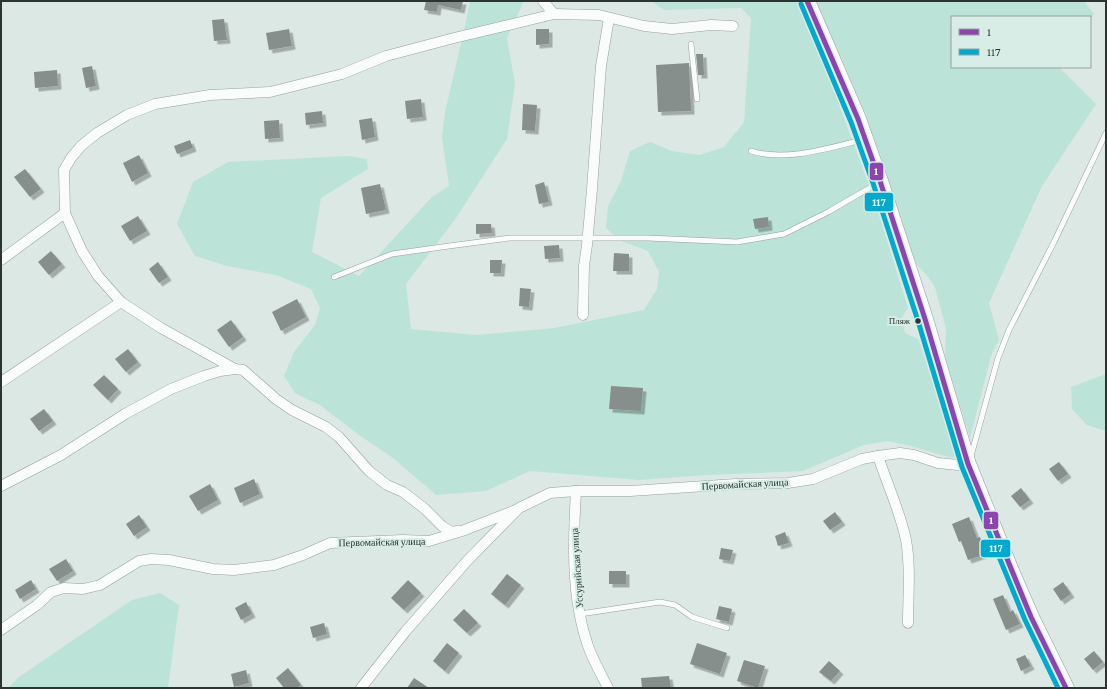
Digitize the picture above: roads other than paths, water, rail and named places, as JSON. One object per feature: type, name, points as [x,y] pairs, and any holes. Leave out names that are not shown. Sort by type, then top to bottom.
[{"type":"main road","points":[[807,1],[865,139],[880,181],[925,319],[968,464],[1031,617],[1066,688]]},
{"type":"street","points":[[543,1],[554,14]]},
{"type":"street","points":[[235,369],[161,328],[121,302],[98,276],[82,251],[65,213],[64,170],[80,146],[97,133],[127,115],[155,104],[210,96],[270,92],[342,74],[386,56],[554,14],[599,15],[644,26],[672,29],[711,25],[733,26]]},
{"type":"street","points":[[583,315],[584,266],[588,239],[600,66],[609,18]]},
{"type":"street","points":[[1,260],[65,213]]},
{"type":"street","points":[[1,382],[121,302]]},
{"type":"street","points":[[1,486],[60,455],[125,414],[171,389],[204,376],[220,371],[235,369],[242,370],[276,399],[292,410],[326,427],[339,437],[369,471],[387,485],[403,492],[425,509],[442,526],[451,532],[462,531]]},
{"type":"street","name":"Первомайская улица","points":[[1,630],[36,606],[51,592],[64,588],[83,590],[100,586],[139,561],[150,559],[170,560],[213,569],[234,570],[274,565],[330,543],[403,540],[429,541],[462,531],[519,508],[550,493],[576,490],[630,491],[736,484],[788,483],[813,479],[862,459],[900,453],[938,463],[958,465],[968,464]]},
{"type":"street","points":[[878,456],[893,496],[906,540],[909,562],[908,623]]},
{"type":"street","name":"Уссурийская улица","points":[[576,490],[573,539],[575,575],[580,614],[588,647],[608,688]]},
{"type":"street","name":"Первомайская улица","points":[[361,688],[467,561],[519,508]]},
{"type":"lane","points":[[691,44],[696,98]]},
{"type":"lane","points":[[968,464],[998,358],[1009,330],[1054,242],[1106,133]]},
{"type":"lane","points":[[751,151],[763,155],[810,153],[865,139]]},
{"type":"lane","points":[[334,277],[392,254],[510,238],[648,238],[736,242],[784,234],[828,212],[880,181]]},
{"type":"lane","points":[[580,614],[660,602],[675,605],[692,616],[727,628]]},
{"type":"place","name":"Пляж","points":[[918,321]]}]
